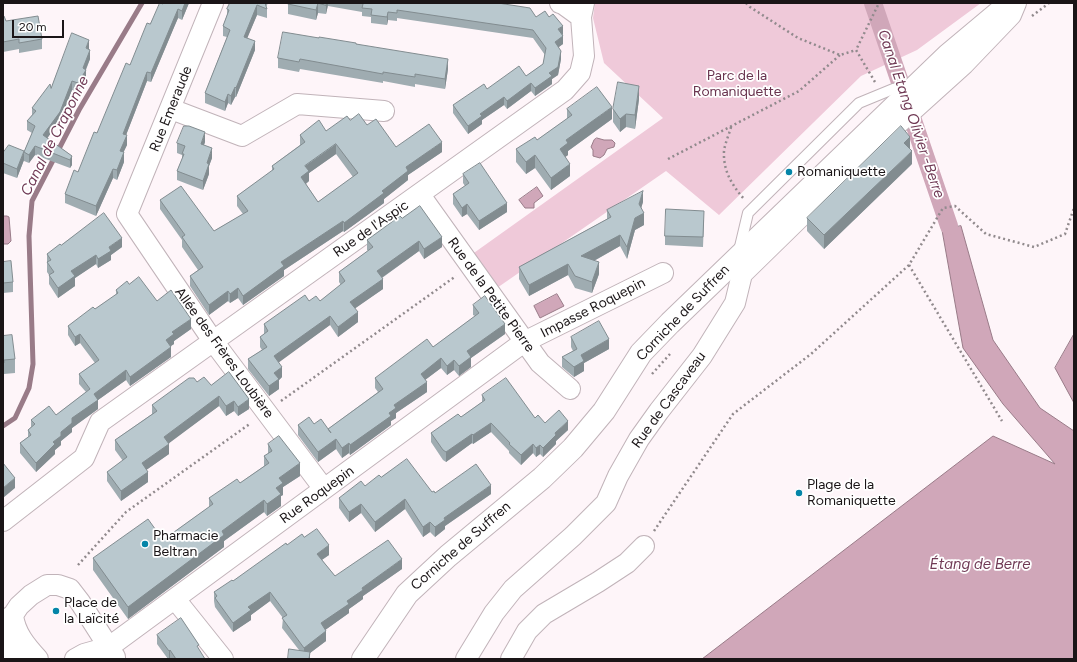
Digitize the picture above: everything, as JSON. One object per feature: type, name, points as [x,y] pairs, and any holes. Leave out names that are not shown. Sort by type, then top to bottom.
[{"type":"main road","name":"Corniche de Suffren","points":[[363,659],[406,594],[448,556],[542,478],[573,448],[604,411],[641,352],[740,266],[915,86],[954,50],[1010,3]]},
{"type":"street","name":"Rue Emeraude","points":[[127,214],[213,3]]},
{"type":"street","points":[[560,3],[582,10]]},
{"type":"street","points":[[740,266],[964,64],[1011,16],[1016,3]]},
{"type":"street","name":"Rue de l'Aspic","points":[[3,521],[84,458],[100,422],[565,90],[580,73],[584,56],[582,10]]},
{"type":"street","points":[[171,109],[242,136],[297,104],[384,111]]},
{"type":"street","name":"Rue de la Petite Pierre","points":[[420,195],[540,363],[570,389]]},
{"type":"street","name":"Allée des Frères Loubière","points":[[127,214],[213,341],[324,490]]},
{"type":"street","name":"Rue de Cascaveau","points":[[466,659],[494,613],[513,589],[573,536],[606,503],[618,476],[639,439],[702,356],[735,303],[740,266]]},
{"type":"street","name":"Impasse Roquepin","points":[[524,342],[662,273]]},
{"type":"street","name":"Rue Roquepin","points":[[113,653],[175,599],[524,342]]},
{"type":"street","points":[[511,659],[528,631],[544,614],[627,563],[644,546]]},
{"type":"street","points":[[38,659],[21,637],[14,625],[8,622],[20,606],[31,595],[47,585],[58,585],[70,589],[113,653]]},
{"type":"street","points":[[175,599],[223,659]]},
{"type":"street","points":[[3,642],[17,659]]},
{"type":"street","points":[[74,659],[84,654],[113,653]]},
{"type":"lane","points":[[740,266],[748,213],[752,208],[859,104],[893,89],[915,86]]},
{"type":"path","points":[[746,3],[798,38],[840,55]]},
{"type":"path","points":[[668,159],[799,91],[840,55],[856,50],[879,3]]},
{"type":"path","points":[[856,50],[882,93]]},
{"type":"path","points":[[731,127],[724,151],[726,172],[736,189],[752,208]]},
{"type":"path","points":[[644,546],[733,414],[811,354],[909,265],[943,208],[955,206],[986,234],[1034,247],[1065,234],[1074,208]]},
{"type":"path","points":[[909,265],[1002,421]]},
{"type":"green space","name":"Parc de la Romaniquette","points":[[595,3],[981,3],[917,50],[861,76],[719,215],[666,171],[494,290],[471,255],[663,118],[604,63],[593,18]]},
{"type":"water","points":[[597,138],[612,140],[615,143],[614,147],[607,149],[604,155],[600,158],[593,156],[593,150],[591,147],[594,140]]},
{"type":"water","points":[[537,187],[543,196],[534,203],[534,208],[525,208],[519,200]]},
{"type":"water","points":[[3,216],[9,217],[11,241],[8,244],[3,244]]},
{"type":"water","name":"Étang de Berre","points":[[961,226],[993,340],[1040,408],[1074,431],[1074,659],[702,659],[993,436],[1055,464],[1003,404],[963,348],[942,230]]},
{"type":"water","points":[[557,294],[564,306],[540,318],[534,306]]},
{"type":"water","points":[[1074,334],[1074,403],[1055,368]]},
{"type":"building","points":[[160,3],[185,3],[182,11],[178,9],[151,73],[147,72],[123,134],[127,135],[120,151],[124,152],[117,170],[113,169],[96,206],[65,194],[74,170],[78,172],[94,132],[97,133],[126,63],[130,65],[147,23],[150,24]]},
{"type":"building","points":[[230,3],[265,3],[267,9],[257,5],[244,37],[255,41],[236,88],[235,87],[231,96],[228,94],[225,102],[205,93],[230,30],[223,26]]},
{"type":"building","points":[[288,3],[318,3],[316,10]]},
{"type":"building","points":[[356,3],[498,3],[530,8],[536,17],[545,11],[549,17],[553,14],[563,26],[558,29],[563,36],[555,42],[561,51],[558,67],[549,73],[552,76],[535,88],[531,83],[507,101],[504,97],[480,114],[482,116],[468,126],[453,105],[484,84],[487,89],[519,66],[526,76],[543,64],[546,48],[533,30],[397,10],[397,13],[388,12],[387,17],[371,15],[372,9],[362,8],[363,4]]},
{"type":"building","points":[[3,16],[6,21],[38,16],[42,39],[19,43],[19,39],[3,42]]},
{"type":"building","points":[[283,32],[448,59],[445,79],[415,74],[415,77],[383,72],[383,74],[300,59],[299,62],[278,58]]},
{"type":"building","points":[[72,33],[89,40],[86,48],[90,50],[83,68],[86,70],[78,83],[72,81],[60,112],[43,135],[72,156],[70,160],[35,146],[29,155],[24,152],[35,126],[27,121],[36,111],[32,108],[50,84],[51,88]]},
{"type":"building","points":[[618,82],[639,86],[635,115],[626,114],[620,119],[613,109]]},
{"type":"building","points":[[597,87],[612,107],[566,140],[568,143],[560,149],[570,164],[551,178],[535,155],[526,162],[516,149],[535,137],[537,140],[572,115],[567,109]]},
{"type":"building","points":[[359,114],[367,125],[376,119],[396,147],[429,124],[442,142],[406,167],[408,171],[382,191],[384,193],[344,223],[343,221],[281,262],[284,266],[243,296],[238,288],[230,294],[228,291],[209,305],[190,276],[203,267],[182,237],[185,235],[160,200],[181,186],[214,231],[248,211],[237,196],[274,169],[272,166],[305,142],[300,135],[319,120],[326,131],[347,116],[350,120]],"holes":[[[336,144],[358,173],[318,202],[301,177],[309,171],[305,166]]]},
{"type":"building","points":[[184,126],[189,126],[205,132],[201,144],[212,148],[207,163],[209,164],[203,181],[177,171],[184,154],[182,154],[185,146],[177,143]]},
{"type":"building","points":[[901,126],[910,137],[904,143],[912,151],[824,235],[807,218]]},
{"type":"building","points":[[9,145],[24,151],[17,169],[3,163],[3,153]]},
{"type":"building","points":[[480,163],[507,203],[479,221],[467,204],[462,208],[453,194],[469,183],[463,174]]},
{"type":"building","points":[[643,191],[639,204],[644,213],[635,218],[627,247],[620,235],[581,256],[599,262],[592,282],[575,276],[568,264],[529,285],[519,267],[611,217],[607,210]]},
{"type":"building","points":[[420,206],[442,237],[424,249],[419,241],[377,271],[383,279],[350,302],[358,312],[338,327],[330,316],[274,356],[282,367],[274,373],[279,379],[269,386],[248,359],[267,347],[260,337],[268,331],[264,324],[305,295],[309,301],[316,296],[320,301],[345,281],[339,272],[373,247],[367,240],[400,216],[402,218]]},
{"type":"building","points":[[666,209],[704,211],[703,237],[665,236]]},
{"type":"building","points":[[104,213],[122,238],[109,247],[111,251],[98,259],[96,255],[71,271],[75,276],[58,288],[49,275],[54,272],[47,262],[51,260],[47,254]]},
{"type":"building","points":[[11,261],[13,282],[3,283],[3,262]]},
{"type":"building","points":[[139,277],[157,301],[171,290],[191,319],[172,332],[174,334],[166,340],[171,347],[130,377],[126,370],[94,394],[98,400],[72,418],[72,423],[61,432],[61,436],[53,442],[55,444],[36,463],[20,443],[31,435],[28,430],[35,424],[31,420],[49,406],[56,415],[90,389],[79,374],[99,360],[80,334],[75,337],[68,326],[93,307],[95,309],[118,293],[116,290],[127,281],[129,284]]},
{"type":"building","points":[[485,296],[505,324],[467,351],[471,357],[459,366],[454,360],[447,366],[441,358],[421,374],[427,382],[394,405],[396,408],[389,413],[391,416],[350,445],[349,443],[342,448],[336,439],[318,452],[298,425],[309,417],[314,424],[321,419],[328,429],[383,389],[375,378],[427,339],[433,347],[479,313],[473,305]]},
{"type":"building","points":[[599,321],[609,339],[581,355],[584,361],[574,367],[562,357],[577,349],[571,337]]},
{"type":"building","points":[[12,335],[15,359],[4,360],[3,363],[3,336]]},
{"type":"building","points":[[229,372],[249,399],[238,407],[234,401],[226,406],[219,396],[164,437],[169,444],[142,463],[148,472],[121,491],[107,472],[127,457],[115,440],[157,411],[152,405],[189,378],[194,378],[197,382],[204,377],[211,385]]},
{"type":"building","points":[[506,378],[535,418],[538,415],[545,423],[559,410],[568,421],[555,433],[556,435],[543,448],[540,445],[536,448],[533,444],[521,455],[509,444],[510,443],[491,423],[446,452],[443,450],[431,433],[458,414],[461,417],[485,400],[482,395]]},
{"type":"building","points":[[279,436],[300,463],[279,478],[283,483],[276,488],[281,494],[267,504],[264,500],[222,531],[224,535],[128,607],[93,558],[148,519],[163,540],[213,504],[209,498],[237,479],[240,483],[269,463],[264,456],[272,451],[268,444]]},
{"type":"building","points":[[407,459],[432,492],[434,491],[435,493],[476,464],[491,485],[444,518],[445,520],[435,527],[430,522],[423,527],[405,499],[375,522],[361,504],[349,512],[339,498],[361,481],[365,486],[379,475],[381,477]]},
{"type":"building","points":[[3,463],[15,478],[3,488]]},
{"type":"building","points":[[317,529],[329,545],[317,554],[335,576],[388,540],[402,559],[362,588],[363,590],[347,601],[349,604],[321,623],[326,631],[304,648],[282,618],[287,615],[270,592],[248,607],[251,610],[233,623],[215,598],[217,596],[214,592],[232,580],[233,581],[286,543],[287,545],[302,534],[304,537]]},
{"type":"building","points":[[181,618],[199,645],[197,646],[205,659],[176,659],[157,635]]},
{"type":"building","points":[[289,649],[310,652],[309,659],[288,659]]},
{"type":"waterway","name":"Canal de Craponne","points":[[3,426],[15,418],[29,388],[33,364],[29,236],[32,201],[79,110],[142,3]]},
{"type":"waterway","name":"Canal Etang Olivier -Berre","points":[[873,3],[949,226]]},
{"type":"place","name":"Romaniquette","points":[[789,172]]},
{"type":"place","name":"Plage de la Romaniquette","points":[[799,493]]},
{"type":"place","name":"Pharmacie Beltran","points":[[145,544]]},
{"type":"place","name":"Place de la Laïcité","points":[[56,611]]}]
